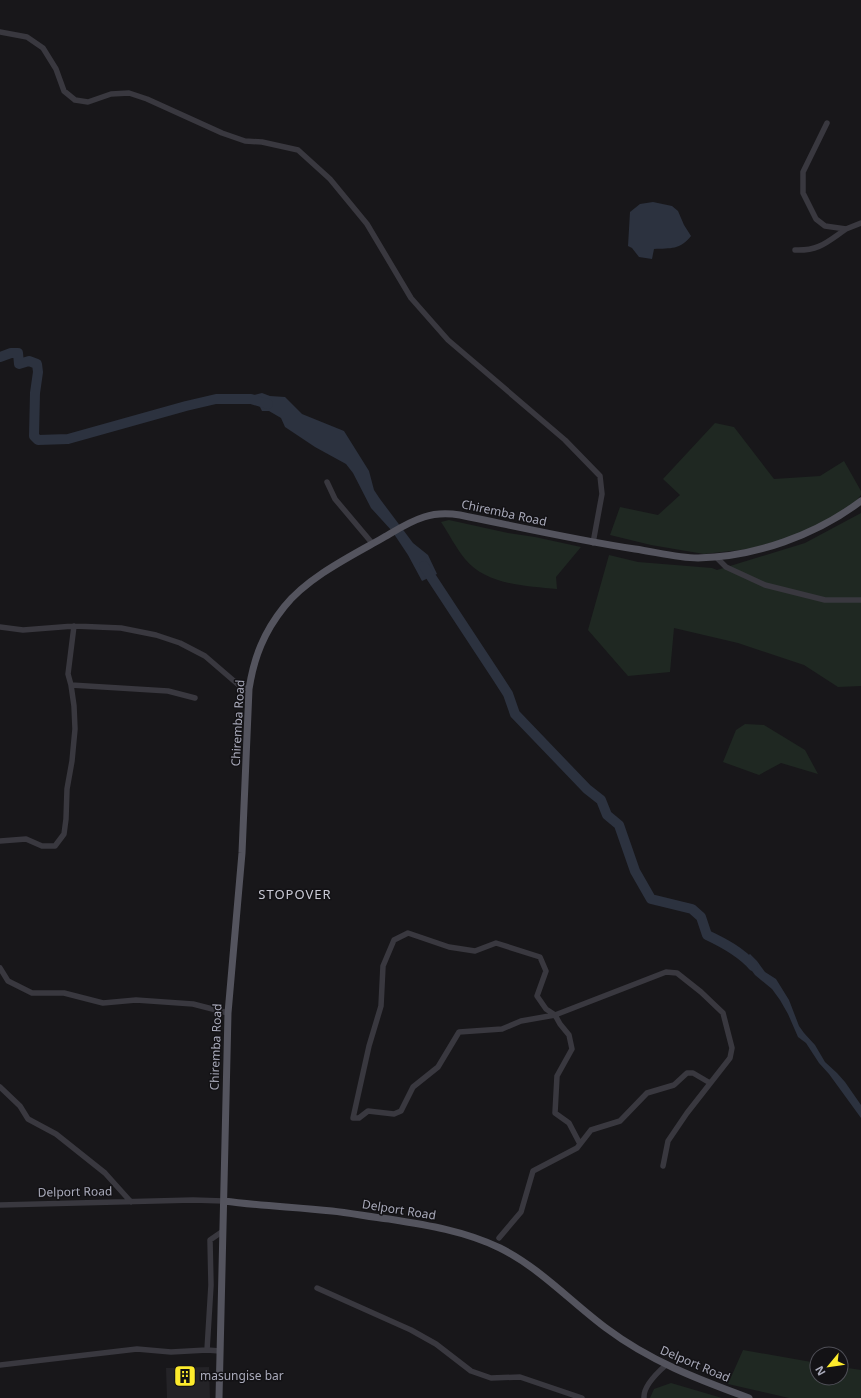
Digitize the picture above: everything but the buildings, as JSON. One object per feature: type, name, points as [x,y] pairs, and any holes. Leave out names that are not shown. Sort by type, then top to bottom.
[{"type":"main road","name":"Chiremba Road","points":[[220,1398],[228,1013],[242,853],[249,690],[259,648],[266,634],[285,606],[318,576],[372,543],[425,516],[440,513],[448,513],[592,543],[697,558],[716,557],[786,541],[812,530],[845,513],[861,501]]},
{"type":"main road","name":"Delport Road","points":[[224,1201],[333,1212],[426,1225],[468,1236],[498,1247],[529,1265],[544,1276],[605,1327],[636,1349],[666,1365],[749,1398]]},
{"type":"street","points":[[0,32],[27,37],[43,48],[56,70],[64,91],[75,100],[88,102],[111,94],[129,92],[222,133],[244,140],[262,142],[298,150],[330,179],[367,224],[412,298],[448,340],[565,440],[600,476],[602,494],[592,543]]},
{"type":"street","points":[[827,123],[803,172],[803,193],[816,219],[825,226],[846,230]]},
{"type":"street","points":[[795,250],[819,248],[846,230],[861,223]]},
{"type":"street","points":[[327,482],[335,499],[372,543]]},
{"type":"street","points":[[716,557],[726,567],[765,585],[825,600],[861,600]]},
{"type":"street","points":[[0,841],[26,839],[42,846],[55,846],[64,834],[67,788],[72,761],[75,729],[74,706],[68,674],[74,626]]},
{"type":"street","points":[[0,627],[23,630],[74,626],[121,628],[156,635],[180,643],[205,656],[241,687],[249,690]]},
{"type":"street","points":[[71,685],[168,690],[195,698]]},
{"type":"street","points":[[580,1144],[569,1123],[555,1113],[557,1076],[572,1049],[569,1035],[555,1015],[546,1009],[537,996],[546,971],[540,957],[496,944],[475,951],[449,947],[408,933],[394,940],[383,966],[381,1006],[369,1046],[353,1118],[359,1118],[368,1111],[394,1114],[401,1111],[414,1087],[438,1066],[458,1032],[502,1029],[522,1021],[555,1015],[666,972],[677,973],[701,992],[723,1013],[732,1048],[730,1058],[687,1113],[668,1141],[662,1166]]},
{"type":"street","points":[[0,968],[8,981],[32,993],[64,993],[103,1003],[136,1000],[193,1004],[228,1013]]},
{"type":"street","points":[[499,1238],[521,1212],[533,1171],[577,1148],[590,1130],[620,1121],[647,1093],[674,1085],[688,1072],[693,1073],[710,1084]]},
{"type":"street","points":[[0,1087],[20,1106],[28,1119],[56,1134],[105,1173],[131,1202]]},
{"type":"street","name":"Delport Road","points":[[0,1205],[193,1200],[224,1201]]},
{"type":"street","points":[[207,1350],[210,1285],[210,1240],[223,1232]]},
{"type":"street","points":[[317,1288],[411,1330],[436,1344],[471,1370],[491,1378],[520,1378],[582,1398]]},
{"type":"street","points":[[0,1365],[137,1349],[171,1352],[207,1350],[220,1351]]},
{"type":"street","points":[[644,1398],[643,1394],[655,1375],[666,1365]]},
{"type":"shaded area","points":[[715,423],[734,427],[774,479],[820,476],[844,461],[861,491],[861,495],[849,509],[798,535],[749,549],[704,554],[651,545],[610,535],[620,507],[658,515],[680,495],[663,479]]},
{"type":"shaded area","points":[[861,513],[861,686],[838,687],[804,665],[738,643],[674,628],[670,672],[628,676],[588,630],[609,555],[638,562],[712,568],[717,570],[805,543]]},
{"type":"shaded area","points":[[449,520],[581,547],[556,577],[557,589],[507,583],[484,574],[474,568],[465,559],[441,522]]},
{"type":"shaded area","points":[[745,724],[764,725],[805,750],[818,774],[781,763],[759,775],[723,762],[736,730]]},
{"type":"shaded area","points":[[743,1350],[809,1362],[809,1386],[849,1386],[849,1368],[861,1370],[861,1398],[789,1398],[728,1384]]},
{"type":"shaded area","points":[[209,1367],[210,1398],[167,1398],[166,1368]]},
{"type":"shaded area","points":[[671,1383],[722,1398],[650,1398],[654,1389]]},
{"type":"water","points":[[653,202],[672,206],[678,211],[691,236],[687,241],[679,246],[654,249],[652,259],[639,257],[632,248],[628,246],[630,212],[640,204]]},
{"type":"water","points":[[262,393],[270,396],[285,397],[302,414],[344,431],[369,471],[374,490],[413,543],[428,555],[437,574],[422,581],[408,555],[392,531],[371,508],[353,473],[346,464],[315,447],[285,427],[281,418],[269,411],[262,411],[254,395]]},
{"type":"water","points":[[750,954],[765,972],[776,979],[789,1000],[799,1026],[815,1045],[825,1062],[845,1082],[861,1105],[861,1118],[829,1074],[819,1063],[806,1043],[798,1037],[788,1014],[772,989],[755,975],[743,959]]},
{"type":"waterway","points":[[0,357],[11,353],[18,353],[19,364],[29,361],[37,364],[38,372],[35,393],[34,436],[38,440],[68,439],[216,399],[251,399],[268,404]]},
{"type":"waterway","points":[[424,566],[508,694],[515,714],[587,789],[601,800],[607,815],[619,825],[635,871],[651,899],[692,909],[701,917],[707,935],[732,948],[753,966]]},
{"type":"place","name":"masungise bar","points":[[185,1376]]},
{"type":"district","name":"STOPOVER","points":[[295,894]]}]
